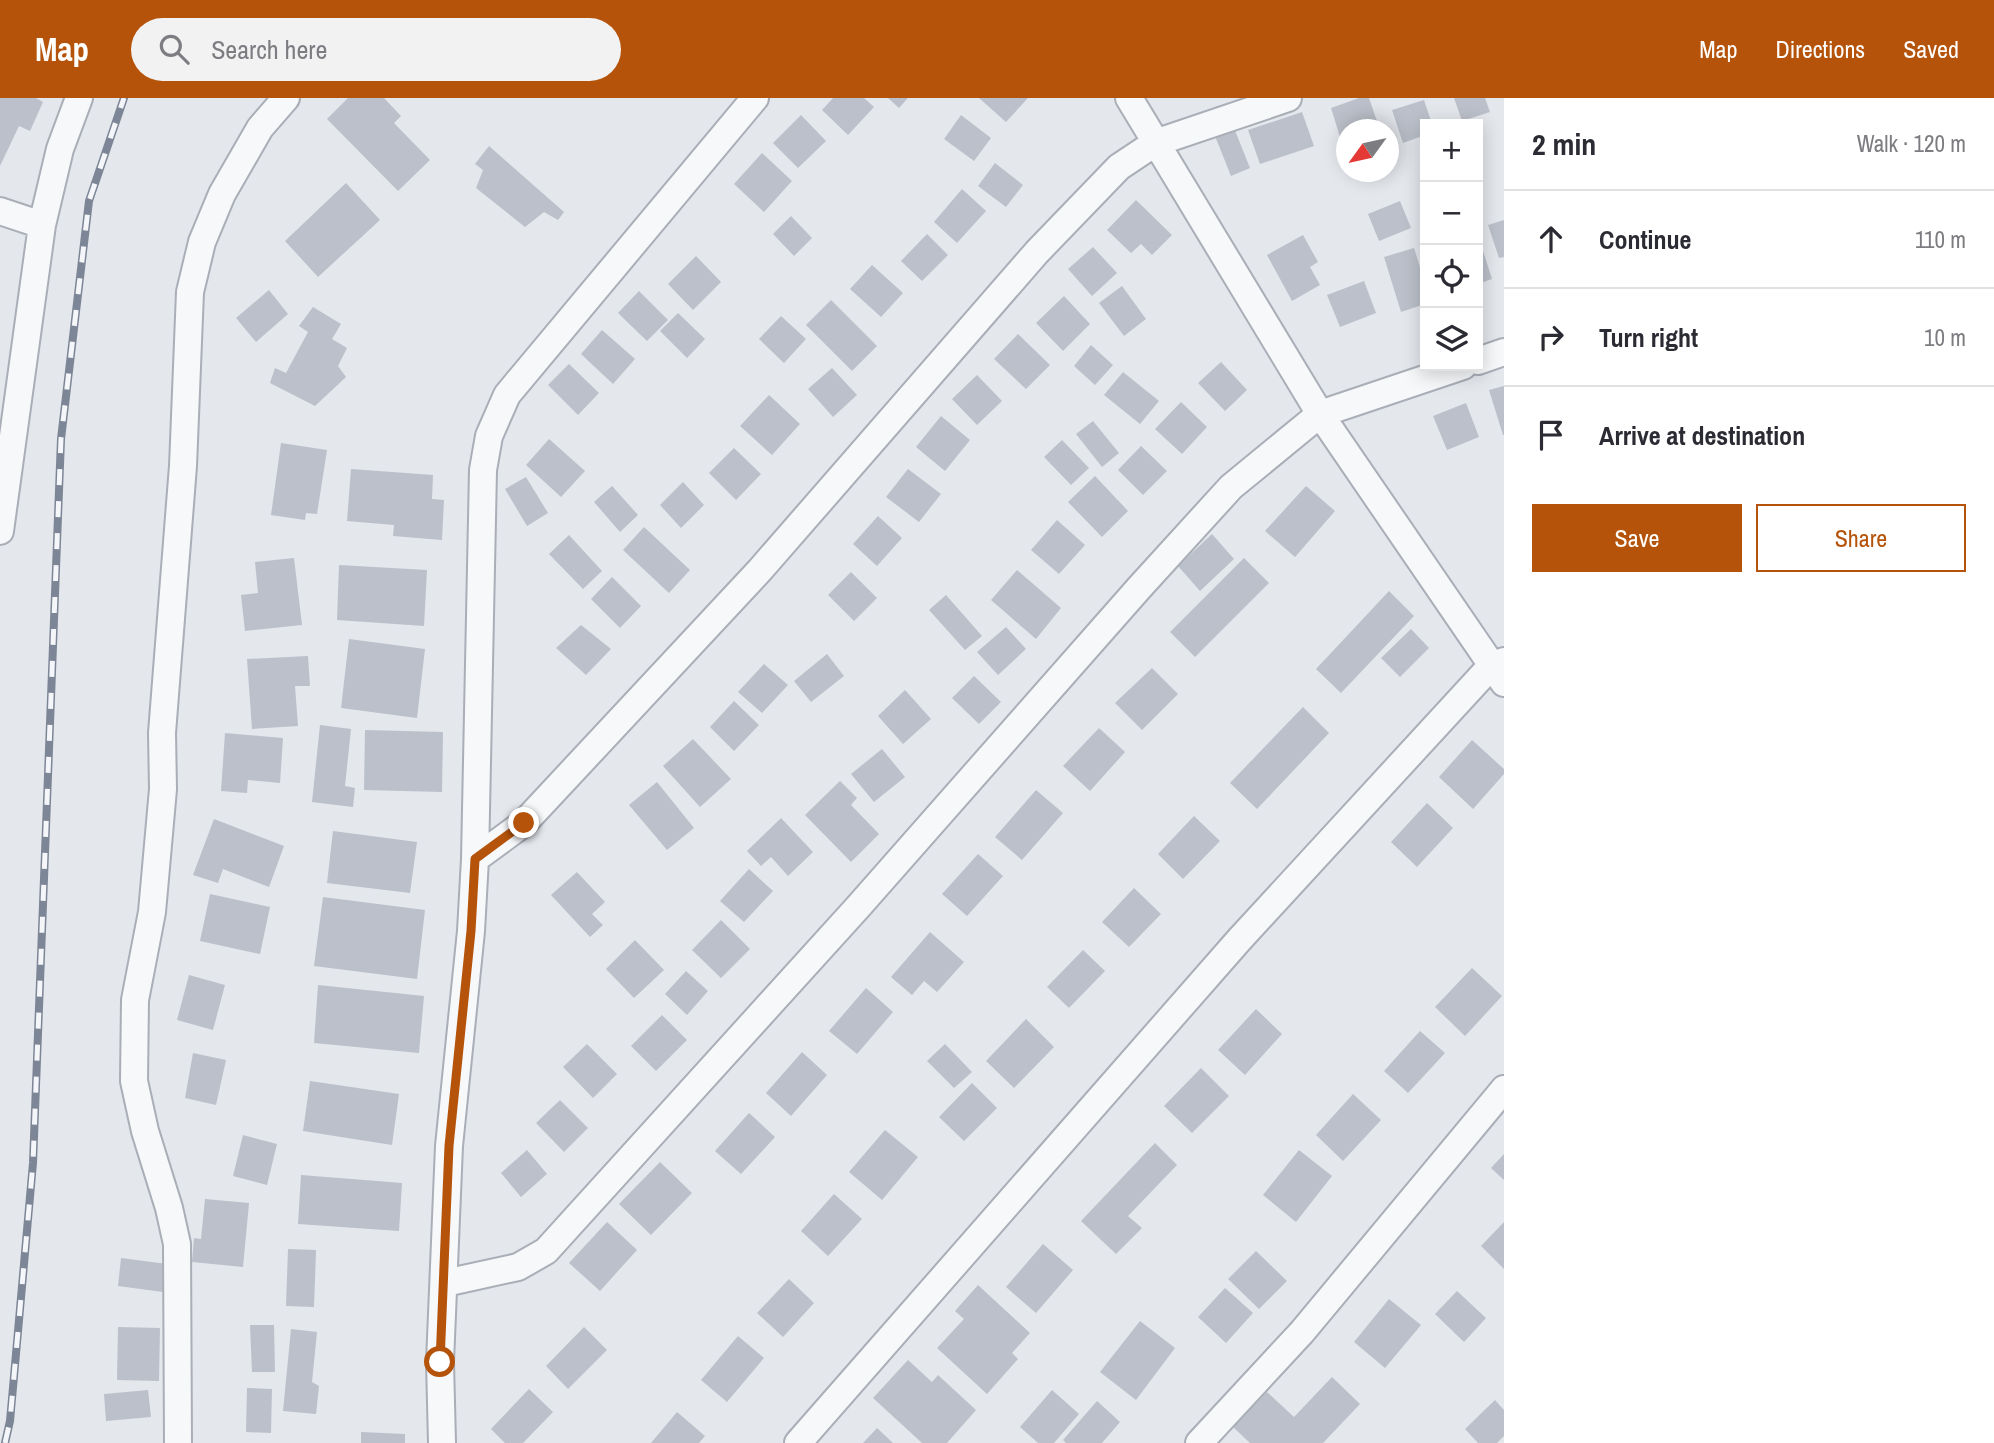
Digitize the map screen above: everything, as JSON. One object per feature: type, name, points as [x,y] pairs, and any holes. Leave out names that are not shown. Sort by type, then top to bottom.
[{"type":"street","points":[[0,531],[42,225],[60,149],[79,98]]},
{"type":"street","points":[[178,1443],[177,1244],[134,1081],[135,1000],[152,912],[163,789],[162,733],[183,466],[190,292],[202,242],[222,194],[260,128],[286,98]]},
{"type":"street","points":[[442,1443],[440,1362],[449,1146],[471,931],[475,859],[483,471],[489,436],[507,396],[755,98]]},
{"type":"street","points":[[798,1443],[1239,940],[1500,670],[1320,414],[1129,98]]},
{"type":"street","points":[[475,859],[524,823],[760,570],[1037,252],[1119,167],[1155,143],[1288,98]]},
{"type":"street","points":[[0,211],[42,225]]},
{"type":"street","points":[[1483,359],[1504,352]]},
{"type":"street","points":[[445,1283],[518,1268],[547,1251],[858,907],[1231,487],[1320,414],[1448,371]]},
{"type":"street","points":[[1199,1443],[1302,1332],[1504,1089]]},
{"type":"building","points":[[0,98],[36,98],[43,102],[30,131],[19,126],[0,166]]},
{"type":"building","points":[[348,98],[384,98],[401,116],[394,123],[430,160],[398,191],[327,119]]},
{"type":"building","points":[[833,98],[864,98],[874,107],[848,135],[822,110]]},
{"type":"building","points":[[888,98],[908,98],[899,108]]},
{"type":"building","points":[[979,98],[1028,98],[1006,122]]},
{"type":"building","points":[[1359,98],[1369,98],[1376,119],[1336,119],[1336,124],[1331,108]]},
{"type":"building","points":[[1454,98],[1485,98],[1490,112],[1461,119]]},
{"type":"building","points":[[1424,100],[1430,119],[1420,119],[1420,137],[1403,143],[1399,119],[1395,119],[1392,110]]},
{"type":"building","points":[[1302,112],[1314,146],[1260,164],[1248,130]]},
{"type":"building","points":[[801,115],[826,141],[798,168],[773,143]]},
{"type":"building","points":[[961,115],[991,138],[974,161],[944,139]]},
{"type":"building","points":[[1232,123],[1250,168],[1231,176],[1213,131]]},
{"type":"building","points":[[489,146],[564,212],[558,220],[544,212],[525,227],[476,188],[483,170],[475,164]]},
{"type":"building","points":[[762,153],[792,181],[764,212],[734,184]]},
{"type":"building","points":[[995,163],[1023,185],[1006,207],[978,186]]},
{"type":"building","points":[[346,183],[380,220],[318,277],[285,241]]},
{"type":"building","points":[[962,189],[986,211],[957,243],[934,222]]},
{"type":"building","points":[[1136,200],[1172,235],[1152,255],[1141,244],[1131,253],[1107,230]]},
{"type":"building","points":[[1400,201],[1411,228],[1379,241],[1368,214]]},
{"type":"building","points":[[791,216],[812,238],[794,256],[773,234]]},
{"type":"building","points":[[1504,220],[1504,257],[1499,258],[1488,225]]},
{"type":"building","points":[[927,234],[948,255],[922,281],[901,261]]},
{"type":"building","points":[[1303,235],[1318,262],[1310,267],[1320,285],[1292,301],[1267,255]]},
{"type":"building","points":[[1093,247],[1117,273],[1092,296],[1068,269]]},
{"type":"building","points":[[1414,248],[1420,267],[1420,306],[1401,312],[1384,257]]},
{"type":"building","points":[[1483,251],[1492,279],[1483,282]]},
{"type":"building","points":[[696,256],[721,282],[693,310],[668,284]]},
{"type":"building","points":[[872,265],[903,293],[881,317],[850,289]]},
{"type":"building","points":[[1364,281],[1376,313],[1340,327],[1327,295]]},
{"type":"building","points":[[1122,286],[1146,319],[1124,336],[1099,303]]},
{"type":"building","points":[[269,290],[288,314],[256,342],[236,318]]},
{"type":"building","points":[[639,291],[668,320],[647,341],[618,313]]},
{"type":"building","points":[[1064,296],[1090,324],[1063,351],[1036,323]]},
{"type":"building","points":[[831,300],[877,346],[852,371],[806,325]]},
{"type":"building","points":[[313,307],[341,324],[332,339],[347,348],[338,366],[346,377],[315,406],[270,383],[275,368],[286,373],[308,332],[299,326]]},
{"type":"building","points":[[678,313],[705,339],[687,358],[660,331]]},
{"type":"building","points":[[781,316],[806,339],[784,363],[759,339]]},
{"type":"building","points":[[602,330],[635,359],[613,384],[581,354]]},
{"type":"building","points":[[1018,334],[1050,365],[1026,389],[994,359]]},
{"type":"building","points":[[1091,345],[1113,365],[1095,385],[1074,366]]},
{"type":"building","points":[[1221,362],[1247,390],[1225,411],[1198,383]]},
{"type":"building","points":[[569,364],[599,393],[578,415],[548,385]]},
{"type":"building","points":[[832,368],[857,395],[833,417],[808,389]]},
{"type":"building","points":[[1123,372],[1159,401],[1140,424],[1104,395]]},
{"type":"building","points":[[977,375],[1002,401],[977,425],[952,399]]},
{"type":"building","points":[[1504,386],[1504,435],[1503,435],[1489,390]]},
{"type":"building","points":[[769,395],[800,424],[772,455],[740,426]]},
{"type":"building","points":[[1181,402],[1207,427],[1182,454],[1155,429]]},
{"type":"building","points":[[1466,403],[1479,437],[1447,450],[1433,416]]},
{"type":"building","points":[[941,416],[970,440],[945,471],[916,447]]},
{"type":"building","points":[[1093,421],[1119,453],[1102,467],[1076,434]]},
{"type":"building","points":[[549,439],[585,471],[561,497],[526,465]]},
{"type":"building","points":[[1062,440],[1089,468],[1071,485],[1044,457]]},
{"type":"building","points":[[281,443],[327,450],[317,514],[306,513],[305,520],[271,515]]},
{"type":"building","points":[[1141,446],[1167,471],[1143,495],[1118,470]]},
{"type":"building","points":[[734,448],[761,474],[736,500],[709,473]]},
{"type":"building","points":[[351,469],[433,475],[432,499],[444,500],[442,540],[393,536],[394,525],[347,521]]},
{"type":"building","points":[[908,469],[941,494],[919,522],[886,497]]},
{"type":"building","points":[[1095,476],[1128,511],[1102,537],[1068,502]]},
{"type":"building","points":[[526,477],[548,513],[527,526],[505,489]]},
{"type":"building","points":[[683,482],[704,505],[681,528],[660,505]]},
{"type":"building","points":[[612,486],[638,515],[620,532],[594,502]]},
{"type":"building","points":[[1306,486],[1335,511],[1295,557],[1265,531]]},
{"type":"building","points":[[878,516],[902,538],[877,566],[853,544]]},
{"type":"building","points":[[1057,520],[1085,545],[1059,574],[1031,550]]},
{"type":"building","points":[[644,527],[690,570],[669,593],[623,550]]},
{"type":"building","points":[[1212,534],[1234,559],[1200,591],[1178,566]]},
{"type":"building","points":[[569,535],[602,571],[583,589],[549,554]]},
{"type":"building","points":[[294,558],[302,625],[245,631],[241,595],[258,593],[255,562]]},
{"type":"building","points":[[1244,558],[1269,583],[1195,657],[1170,632]]},
{"type":"building","points":[[339,565],[427,570],[424,626],[337,620]]},
{"type":"building","points":[[1017,570],[1061,608],[1036,639],[991,600]]},
{"type":"building","points":[[851,572],[877,598],[854,621],[828,595]]},
{"type":"building","points":[[612,577],[641,606],[620,628],[591,599]]},
{"type":"building","points":[[1389,591],[1414,616],[1341,693],[1316,669]]},
{"type":"building","points":[[946,595],[982,636],[965,650],[929,610]]},
{"type":"building","points":[[581,625],[611,649],[586,675],[556,648]]},
{"type":"building","points":[[1006,627],[1026,649],[998,675],[977,652]]},
{"type":"building","points":[[1411,629],[1429,648],[1400,677],[1381,658]]},
{"type":"building","points":[[349,639],[425,649],[417,718],[341,708]]},
{"type":"building","points":[[827,654],[844,676],[811,702],[794,681]]},
{"type":"building","points":[[308,656],[310,686],[295,686],[298,726],[252,729],[247,659]]},
{"type":"building","points":[[764,664],[788,685],[762,713],[738,692]]},
{"type":"building","points":[[1152,668],[1178,694],[1142,730],[1115,703]]},
{"type":"building","points":[[974,676],[1001,702],[979,724],[952,698]]},
{"type":"building","points":[[905,690],[931,719],[903,744],[878,716]]},
{"type":"building","points":[[734,701],[759,725],[734,751],[710,727]]},
{"type":"building","points":[[1303,707],[1329,733],[1257,809],[1230,783]]},
{"type":"building","points":[[320,725],[351,729],[345,786],[355,788],[353,807],[312,802]]},
{"type":"building","points":[[1099,728],[1125,752],[1090,791],[1063,766]]},
{"type":"building","points":[[365,730],[443,732],[442,792],[364,790]]},
{"type":"building","points":[[225,733],[283,738],[280,783],[248,780],[247,793],[221,791]]},
{"type":"building","points":[[693,739],[731,779],[700,807],[663,766]]},
{"type":"building","points":[[1472,740],[1504,769],[1504,774],[1473,809],[1439,777]]},
{"type":"building","points":[[882,749],[905,777],[874,802],[851,774]]},
{"type":"building","points":[[840,781],[857,798],[851,805],[879,834],[851,862],[805,815]]},
{"type":"building","points":[[657,782],[694,828],[667,850],[629,805]]},
{"type":"building","points":[[1036,790],[1063,813],[1022,860],[995,837]]},
{"type":"building","points":[[1427,803],[1453,828],[1417,867],[1391,842]]},
{"type":"building","points":[[1194,816],[1220,841],[1183,879],[1158,854]]},
{"type":"building","points":[[781,818],[813,852],[788,876],[771,857],[761,866],[747,851]]},
{"type":"building","points":[[214,819],[284,846],[269,887],[223,869],[218,883],[193,875]]},
{"type":"building","points":[[333,831],[417,842],[410,893],[327,883]]},
{"type":"building","points":[[978,854],[1003,876],[967,916],[942,894]]},
{"type":"building","points":[[749,869],[773,891],[744,922],[720,901]]},
{"type":"building","points":[[577,872],[605,902],[592,914],[603,925],[590,937],[551,895]]},
{"type":"building","points":[[1134,888],[1161,914],[1129,947],[1102,922]]},
{"type":"building","points":[[210,894],[270,907],[260,954],[200,941]]},
{"type":"building","points":[[323,897],[425,910],[417,979],[314,966]]},
{"type":"building","points":[[721,920],[750,949],[721,978],[692,950]]},
{"type":"building","points":[[930,932],[964,962],[937,992],[924,981],[912,995],[891,977]]},
{"type":"building","points":[[635,940],[664,970],[634,998],[606,969]]},
{"type":"building","points":[[1083,950],[1105,971],[1069,1008],[1047,987]]},
{"type":"building","points":[[1472,968],[1502,996],[1465,1036],[1435,1007]]},
{"type":"building","points":[[686,971],[708,991],[687,1015],[665,994]]},
{"type":"building","points":[[189,975],[225,985],[213,1030],[177,1020]]},
{"type":"building","points":[[318,985],[424,996],[419,1053],[314,1043]]},
{"type":"building","points":[[866,988],[893,1012],[857,1054],[829,1031]]},
{"type":"building","points":[[1256,1009],[1282,1034],[1245,1075],[1218,1050]]},
{"type":"building","points":[[662,1015],[687,1040],[656,1071],[631,1046]]},
{"type":"building","points":[[1026,1019],[1054,1047],[1014,1088],[986,1061]]},
{"type":"building","points":[[1420,1031],[1445,1053],[1408,1093],[1384,1071]]},
{"type":"building","points":[[587,1044],[617,1074],[593,1098],[563,1067]]},
{"type":"building","points":[[945,1044],[972,1072],[954,1088],[927,1061]]},
{"type":"building","points":[[802,1052],[827,1075],[791,1116],[766,1093]]},
{"type":"building","points":[[193,1053],[226,1060],[216,1105],[185,1098]]},
{"type":"building","points":[[1201,1068],[1229,1096],[1192,1133],[1164,1106]]},
{"type":"building","points":[[310,1081],[399,1094],[392,1145],[303,1131]]},
{"type":"building","points":[[972,1083],[997,1108],[964,1141],[939,1117]]},
{"type":"building","points":[[1353,1094],[1381,1120],[1343,1161],[1316,1135]]},
{"type":"building","points":[[560,1100],[588,1128],[564,1152],[536,1123]]},
{"type":"building","points":[[749,1113],[775,1137],[741,1174],[715,1151]]},
{"type":"building","points":[[885,1130],[918,1157],[882,1200],[849,1172]]},
{"type":"building","points":[[243,1135],[277,1144],[267,1185],[233,1176]]},
{"type":"building","points":[[1155,1143],[1177,1165],[1128,1216],[1142,1228],[1116,1254],[1081,1221]]},
{"type":"building","points":[[527,1150],[547,1174],[521,1197],[501,1173]]},
{"type":"building","points":[[1299,1150],[1332,1176],[1296,1222],[1263,1195]]},
{"type":"building","points":[[1504,1154],[1504,1180],[1491,1168]]},
{"type":"building","points":[[660,1162],[692,1193],[651,1235],[619,1204]]},
{"type":"building","points":[[301,1175],[402,1183],[399,1231],[298,1224]]},
{"type":"building","points":[[834,1194],[862,1219],[828,1256],[801,1231]]},
{"type":"building","points":[[205,1199],[249,1203],[243,1267],[192,1262],[194,1238],[201,1239]]},
{"type":"building","points":[[607,1222],[637,1250],[600,1291],[569,1263]]},
{"type":"building","points":[[1504,1222],[1504,1269],[1481,1246]]},
{"type":"building","points":[[1043,1244],[1073,1270],[1036,1313],[1006,1287]]},
{"type":"building","points":[[288,1249],[316,1250],[314,1307],[286,1306]]},
{"type":"building","points":[[1256,1251],[1287,1281],[1259,1309],[1228,1279]]},
{"type":"building","points":[[121,1258],[167,1264],[163,1292],[118,1286]]},
{"type":"building","points":[[789,1279],[814,1303],[783,1337],[757,1313]]},
{"type":"building","points":[[978,1285],[1030,1333],[1012,1353],[1018,1359],[987,1394],[937,1348],[964,1319],[955,1311]]},
{"type":"building","points":[[1225,1288],[1253,1313],[1226,1343],[1198,1317]]},
{"type":"building","points":[[1457,1291],[1486,1318],[1464,1342],[1435,1314]]},
{"type":"building","points":[[1389,1299],[1421,1325],[1385,1368],[1354,1342]]},
{"type":"building","points":[[1140,1321],[1175,1348],[1136,1400],[1100,1372]]},
{"type":"building","points":[[250,1325],[274,1325],[275,1372],[252,1372]]},
{"type":"building","points":[[118,1327],[160,1328],[159,1381],[117,1380]]},
{"type":"building","points":[[584,1327],[607,1350],[568,1389],[546,1366]]},
{"type":"building","points":[[291,1329],[317,1332],[312,1382],[319,1386],[316,1414],[283,1411]]},
{"type":"building","points":[[738,1336],[764,1358],[727,1402],[701,1380]]},
{"type":"building","points":[[908,1360],[932,1382],[938,1375],[976,1410],[947,1443],[922,1443],[873,1398]]},
{"type":"building","points":[[1332,1377],[1360,1404],[1323,1443],[1250,1443],[1233,1427],[1267,1392],[1294,1417]]},
{"type":"building","points":[[247,1388],[272,1389],[271,1433],[246,1432]]},
{"type":"building","points":[[529,1389],[553,1412],[523,1443],[505,1443],[491,1429]]},
{"type":"building","points":[[148,1390],[151,1417],[106,1421],[104,1394]]},
{"type":"building","points":[[1052,1390],[1079,1414],[1054,1443],[1038,1443],[1020,1427]]},
{"type":"building","points":[[1495,1400],[1504,1410],[1504,1436],[1497,1443],[1478,1443],[1465,1429]]},
{"type":"building","points":[[1097,1401],[1120,1422],[1102,1443],[1066,1443],[1063,1440]]},
{"type":"building","points":[[677,1412],[705,1436],[699,1443],[651,1443]]},
{"type":"building","points":[[877,1428],[893,1443],[863,1443]]},
{"type":"building","points":[[361,1432],[405,1434],[405,1443],[361,1443]]},
{"type":"railway","points":[[5,1443],[10,1421],[33,1163],[61,439],[89,201],[124,98]]},
{"type":"route","points":[[440,1362],[449,1146],[471,931],[475,859],[524,823]]}]
